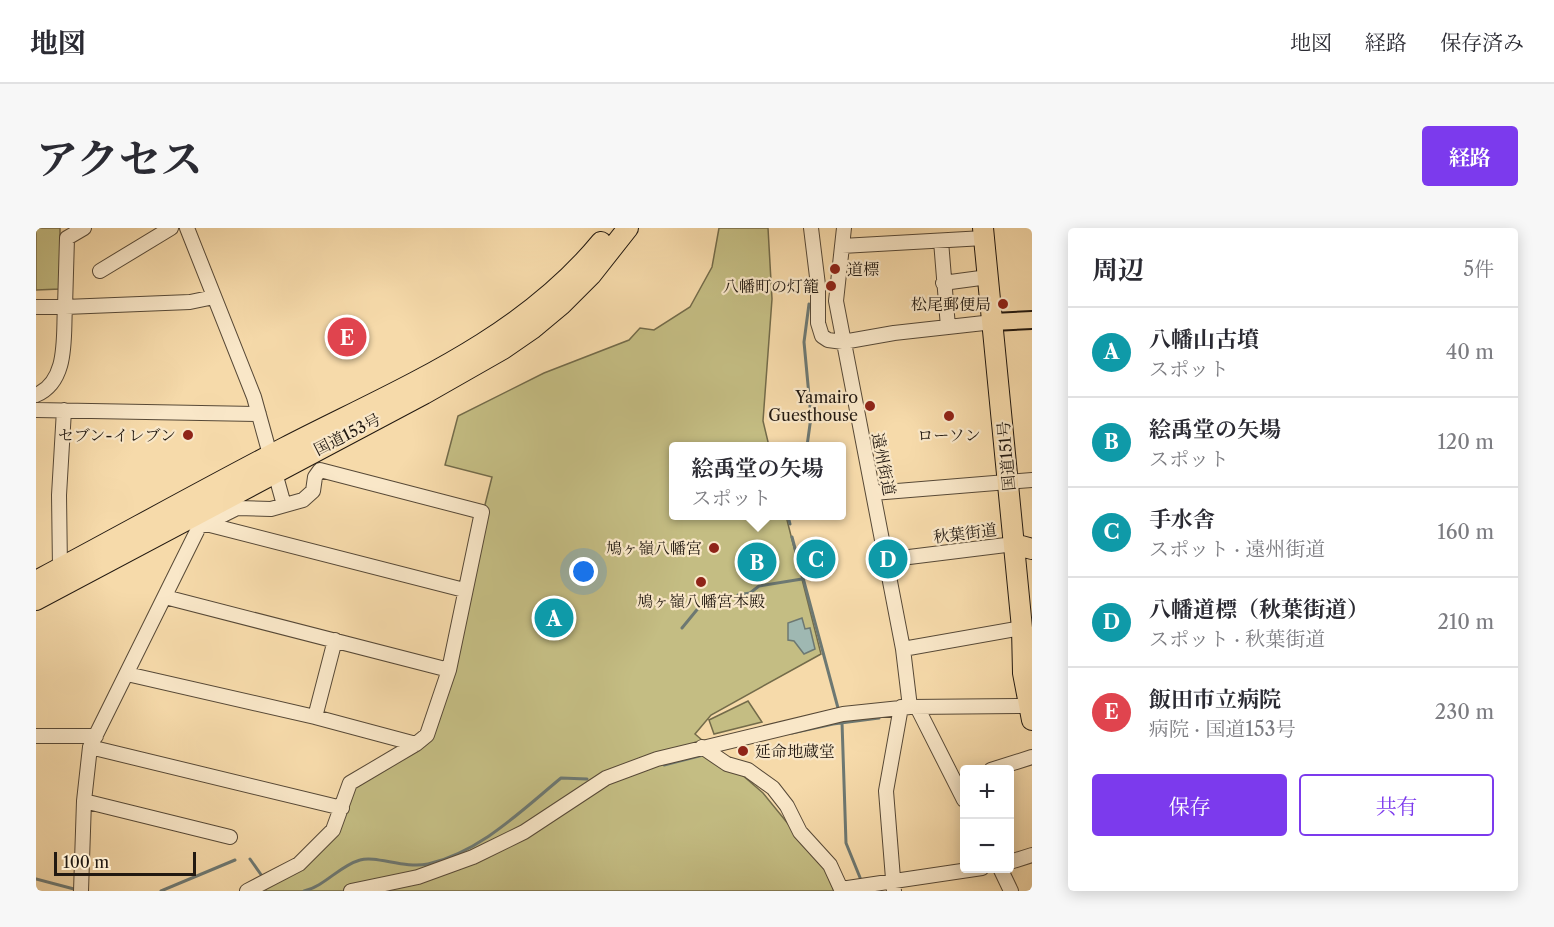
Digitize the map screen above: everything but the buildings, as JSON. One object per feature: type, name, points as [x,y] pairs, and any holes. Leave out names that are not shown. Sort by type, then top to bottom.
[{"type":"highway","name":"国道153号","points":[[36,600],[502,332],[565,282],[611,228]]},
{"type":"highway","name":"国道153号","points":[[36,581],[273,463],[424,394],[532,329],[591,275],[628,228]]},
{"type":"highway","name":"国道151号","points":[[983,233],[1008,482],[1023,546],[1023,673],[1031,713]]},
{"type":"main road","points":[[993,322],[1032,320]]},
{"type":"street","points":[[36,395],[49,388],[60,369],[67,238],[84,228]]},
{"type":"street","points":[[100,271],[171,228]]},
{"type":"street","points":[[187,228],[259,414],[284,505]]},
{"type":"street","points":[[811,228],[818,285],[819,330],[828,340],[843,342],[993,322]]},
{"type":"street","name":"遠州街道","points":[[844,228],[836,302],[903,649],[909,707],[886,791],[894,885]]},
{"type":"street","points":[[842,246],[941,241],[983,233]]},
{"type":"street","points":[[941,241],[948,327]]},
{"type":"street","points":[[943,283],[988,277]]},
{"type":"street","points":[[36,307],[190,302],[214,297]]},
{"type":"street","points":[[36,410],[259,414]]},
{"type":"street","points":[[60,568],[59,495],[64,410]]},
{"type":"street","points":[[81,891],[84,801],[93,741],[199,527],[237,508],[271,509],[303,500],[313,491],[315,477],[320,470],[482,512],[449,670],[427,735],[351,783],[333,830],[299,864],[247,891]]},
{"type":"street","points":[[873,492],[1032,480]]},
{"type":"street","points":[[206,524],[464,590]]},
{"type":"street","name":"秋葉街道","points":[[885,560],[1023,546]]},
{"type":"street","points":[[165,597],[449,670]]},
{"type":"street","points":[[903,649],[1022,628]]},
{"type":"street","points":[[315,717],[335,639]]},
{"type":"street","points":[[127,674],[315,717],[416,744]]},
{"type":"street","points":[[351,891],[418,877],[452,866],[524,832],[606,778],[657,759],[702,747],[812,720],[909,707],[1031,713]]},
{"type":"street","name":"遠州街道","points":[[909,707],[959,779]]},
{"type":"street","points":[[36,736],[93,741],[342,808]]},
{"type":"street","points":[[702,747],[727,764],[748,770],[773,788],[787,806],[800,832],[830,865],[841,889],[894,885],[960,872]]},
{"type":"street","points":[[1008,765],[1032,758]]},
{"type":"street","points":[[84,801],[230,837]]},
{"type":"street","points":[[1014,861],[1032,855]]},
{"type":"street","points":[[1002,873],[1011,891]]},
{"type":"shaded area","points":[[36,228],[60,228],[60,289],[36,290]]},
{"type":"shaded area","points":[[719,228],[768,228],[772,299],[763,421],[768,442],[669,442],[669,520],[787,520],[821,654],[711,715],[695,734],[763,793],[811,852],[828,867],[834,891],[266,891],[264,881],[283,871],[333,830],[350,783],[427,735],[492,477],[445,465],[458,416],[544,373],[629,340],[640,328],[654,330],[690,307],[712,267]]},
{"type":"shaded area","points":[[748,701],[762,722],[714,734],[709,720]]},
{"type":"water","points":[[802,618],[805,629],[810,628],[815,649],[804,654],[794,641],[788,640],[788,623]]},
{"type":"waterway","points":[[808,442],[811,417],[804,342],[809,304]]},
{"type":"waterway","points":[[789,520],[790,524]]},
{"type":"waterway","points":[[792,537],[838,708]]},
{"type":"waterway","points":[[738,595],[750,593],[759,586],[802,579]]},
{"type":"waterway","points":[[682,628],[700,606],[726,596]]},
{"type":"waterway","points":[[792,733],[833,724],[879,718]]},
{"type":"waterway","points":[[842,722],[846,843],[861,880]]},
{"type":"waterway","points":[[664,765],[703,755]]},
{"type":"waterway","points":[[304,891],[319,885],[345,867],[360,860],[374,859],[419,865],[447,858],[499,829],[561,778],[587,779]]},
{"type":"waterway","points":[[250,859],[262,876]]},
{"type":"waterway","points":[[161,891],[235,860]]},
{"type":"waterway","points":[[36,879],[74,889]]},
{"type":"place","name":"道標","points":[[835,269]]},
{"type":"place","name":"八幡町の灯籠","points":[[831,286]]},
{"type":"place","name":"松尾郵便局","points":[[1003,304]]},
{"type":"place","name":"飯田市立病院","points":[[347,337]]},
{"type":"place","name":"Yamairo Guesthouse","points":[[870,406]]},
{"type":"place","name":"ローソン","points":[[949,416]]},
{"type":"place","name":"セブン-イレブン","points":[[188,435]]},
{"type":"place","name":"鳩ヶ嶺八幡宮","points":[[714,548]]},
{"type":"place","name":"手水舎","points":[[816,559]]},
{"type":"place","name":"八幡道標（秋葉街道）","points":[[888,559]]},
{"type":"place","name":"絵禹堂の矢場","points":[[757,562]]},
{"type":"place","name":"鳩ヶ嶺八幡宮本殿","points":[[701,582]]},
{"type":"place","name":"八幡山古墳","points":[[554,618]]},
{"type":"place","name":"延命地蔵堂","points":[[743,751]]}]
